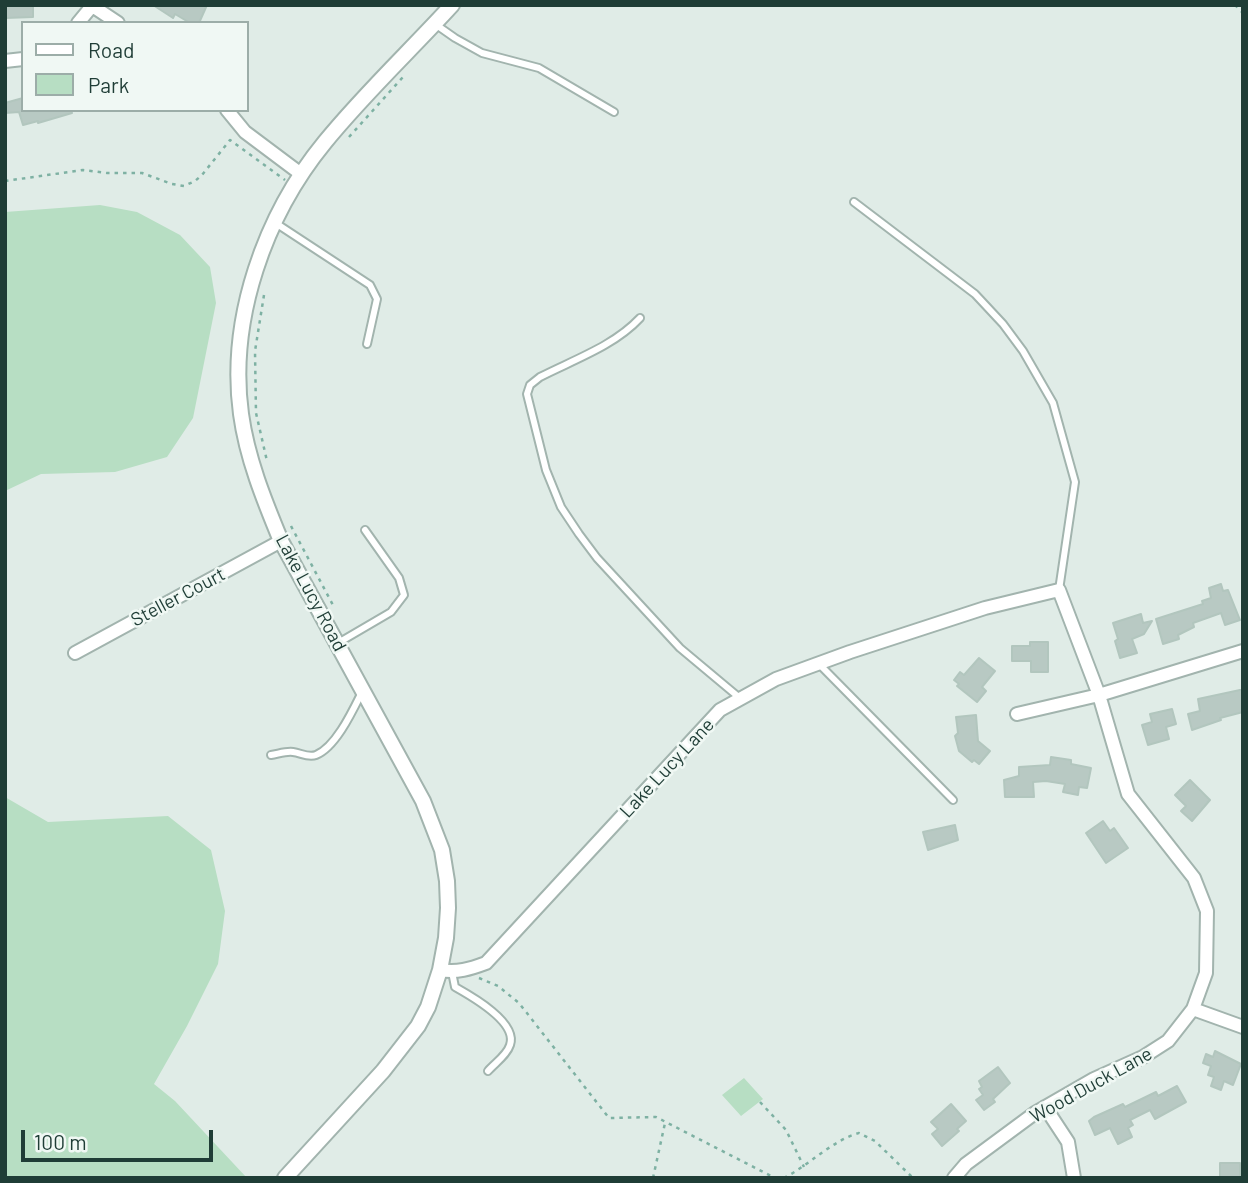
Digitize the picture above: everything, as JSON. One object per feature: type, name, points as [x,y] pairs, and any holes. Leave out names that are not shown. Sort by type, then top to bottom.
[{"type":"street","name":"Lake Lucy Road","points":[[285,1178],[383,1071],[407,1042],[428,1007],[446,971],[447,881],[442,850],[423,801],[281,541],[264,501],[241,413],[242,330],[260,254],[274,221],[298,179],[326,141],[452,5]]},
{"type":"street","points":[[80,21],[91,6],[115,21]]},
{"type":"street","points":[[229,112],[245,132],[298,179]]},
{"type":"street","name":"Steller Court","points":[[75,653],[281,541]]},
{"type":"street","name":"Lake Lucy Lane","points":[[446,971],[469,970],[486,963],[720,710],[776,679],[819,663],[985,608],[1059,590]]},
{"type":"street","name":"Wood Duck Lane","points":[[954,1178],[966,1164],[1045,1107],[1094,1079],[1143,1057],[1168,1041],[1194,1009],[1206,973],[1207,911],[1194,878],[1128,794],[1099,695],[1059,590]]},
{"type":"street","points":[[1017,714],[1099,695],[1243,651]]},
{"type":"street","points":[[1194,1009],[1243,1027]]},
{"type":"street","points":[[1045,1107],[1068,1142],[1074,1178]]},
{"type":"lane","points":[[435,24],[482,53],[539,68],[614,112]]},
{"type":"lane","points":[[854,202],[975,294],[1023,351],[1053,402],[1075,482],[1059,590]]},
{"type":"lane","points":[[274,221],[370,285],[377,299],[367,344]]},
{"type":"lane","points":[[640,318],[631,328],[540,377],[530,386],[527,394],[545,470],[561,507],[597,558],[680,648],[741,699]]},
{"type":"lane","points":[[338,643],[391,612],[404,595],[399,578],[365,530]]},
{"type":"lane","points":[[819,663],[953,800]]},
{"type":"lane","points":[[271,755],[292,752],[307,756],[316,755],[326,748],[347,723],[363,690]]},
{"type":"lane","points":[[446,971],[455,986],[495,1014],[511,1035],[506,1051],[488,1071]]},
{"type":"path","points":[[1235,5],[1243,13]]},
{"type":"path","points":[[342,144],[408,72]]},
{"type":"path","points":[[5,181],[83,170],[142,173],[184,186],[202,175],[230,140],[282,178],[298,179]]},
{"type":"path","points":[[265,284],[255,351],[256,414],[269,471]]},
{"type":"path","points":[[287,516],[337,613]]},
{"type":"path","points":[[469,970],[478,978],[498,986],[519,1003],[609,1118],[656,1117],[775,1178]]},
{"type":"path","points":[[760,1102],[786,1130],[804,1167]]},
{"type":"path","points":[[653,1178],[665,1122]]},
{"type":"path","points":[[784,1178],[845,1137],[859,1132],[875,1141],[913,1178]]},
{"type":"green space","points":[[100,205],[137,212],[180,235],[210,267],[216,303],[193,418],[167,457],[115,472],[41,474],[5,491],[5,212]]},
{"type":"green space","points":[[5,797],[48,822],[168,816],[211,850],[225,911],[218,964],[154,1084],[175,1101],[247,1178],[5,1178]]},
{"type":"green space","points":[[744,1078],[763,1099],[741,1116],[722,1095]]},
{"type":"building","points":[[5,5],[33,5],[33,17],[5,18]]},
{"type":"building","points":[[153,5],[207,5],[200,21],[187,21],[175,14],[173,18]]},
{"type":"building","points":[[21,99],[21,112],[72,113],[23,125],[19,112],[5,113],[5,103]]},
{"type":"building","points":[[1221,584],[1223,591],[1228,590],[1240,620],[1225,625],[1221,613],[1193,623],[1194,627],[1178,635],[1179,639],[1163,644],[1156,619],[1203,604],[1202,601],[1211,598],[1209,588]]},
{"type":"building","points":[[1141,614],[1143,623],[1152,621],[1144,634],[1132,639],[1137,653],[1120,658],[1113,623]]},
{"type":"building","points":[[1030,642],[1048,642],[1048,672],[1031,672],[1031,661],[1012,661],[1012,646],[1030,646]]},
{"type":"building","points":[[979,658],[995,671],[982,687],[986,691],[977,702],[957,686],[959,684],[954,680],[960,672],[964,675]]},
{"type":"building","points":[[1243,690],[1243,712],[1192,730],[1188,714],[1200,711],[1198,699]]},
{"type":"building","points":[[1172,709],[1176,724],[1166,727],[1169,739],[1148,745],[1142,725],[1152,722],[1150,714]]},
{"type":"building","points":[[976,715],[978,741],[990,751],[979,764],[974,760],[972,762],[959,751],[955,736],[958,733],[956,717]]},
{"type":"building","points":[[1051,757],[1071,760],[1071,764],[1091,768],[1087,788],[1079,787],[1078,795],[1063,792],[1065,784],[1033,782],[1034,797],[1005,797],[1004,780],[1019,776],[1019,767],[1050,765]]},
{"type":"building","points":[[1190,780],[1210,800],[1192,821],[1181,811],[1186,806],[1175,795]]},
{"type":"building","points":[[1103,821],[1110,831],[1114,828],[1128,848],[1106,863],[1086,833]]},
{"type":"building","points":[[955,825],[958,840],[928,850],[923,832]]},
{"type":"building","points":[[1215,1051],[1241,1064],[1233,1085],[1224,1081],[1221,1090],[1211,1086],[1214,1077],[1208,1075],[1211,1066],[1203,1063],[1206,1054],[1213,1057]]},
{"type":"building","points":[[998,1067],[1010,1083],[993,1099],[995,1102],[984,1110],[976,1100],[983,1095],[979,1089],[982,1087],[979,1081]]},
{"type":"building","points":[[1177,1086],[1186,1102],[1155,1119],[1150,1110],[1130,1120],[1133,1125],[1128,1128],[1132,1137],[1118,1144],[1110,1128],[1095,1135],[1089,1121],[1094,1117],[1123,1104],[1125,1107],[1156,1092],[1158,1096]]},
{"type":"building","points":[[951,1104],[966,1121],[942,1146],[932,1134],[938,1129],[931,1122]]},
{"type":"building","points":[[1220,1163],[1240,1163],[1240,1178],[1220,1178]]}]
